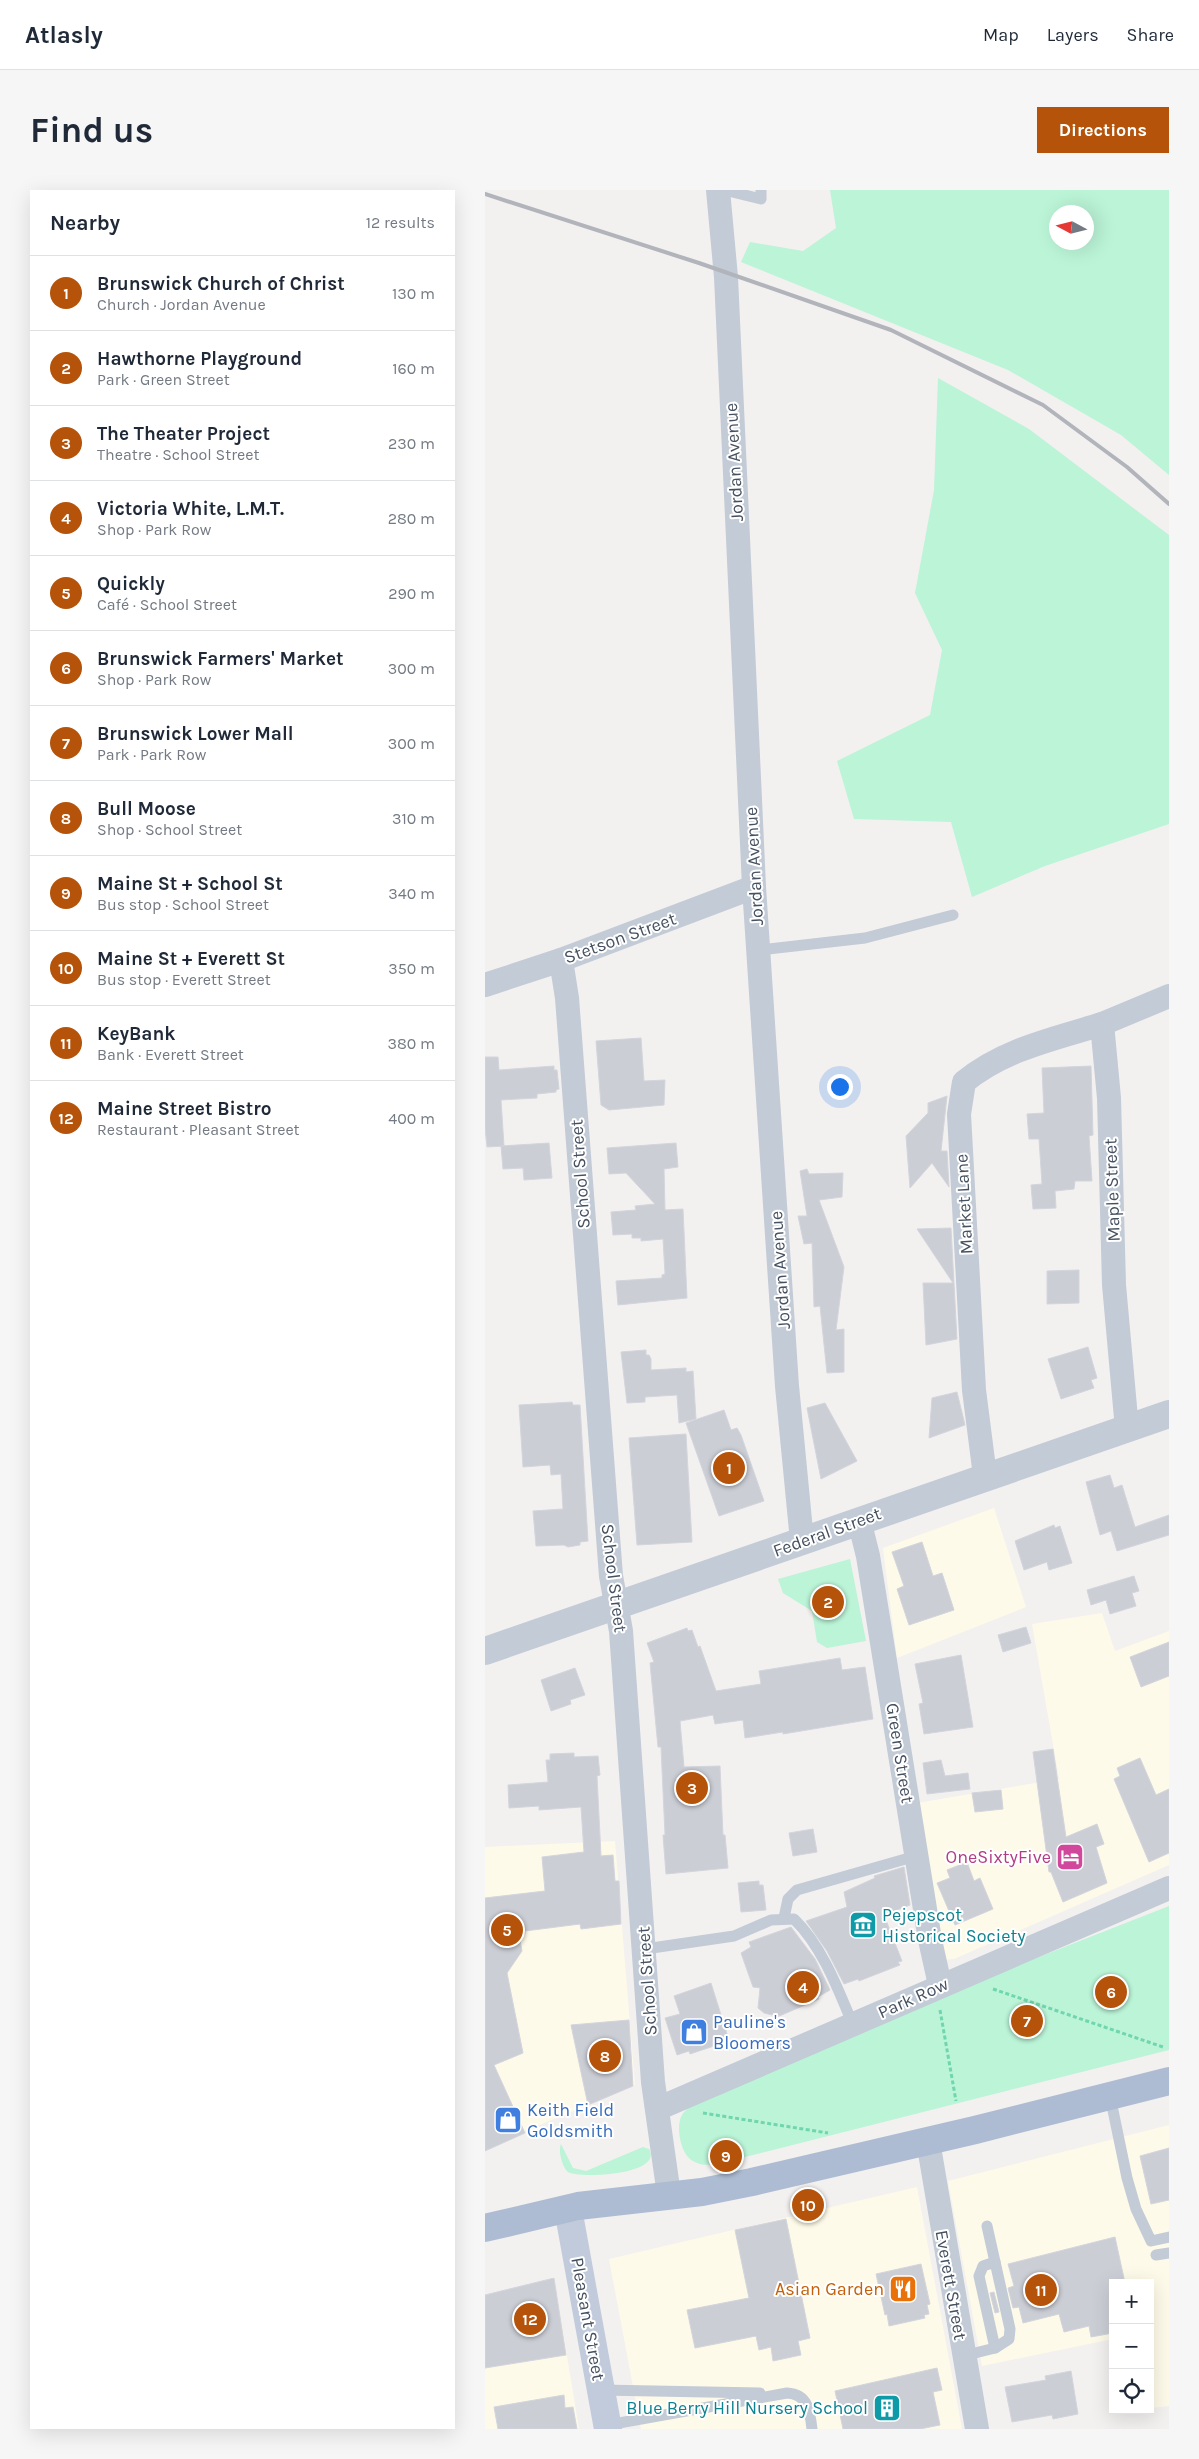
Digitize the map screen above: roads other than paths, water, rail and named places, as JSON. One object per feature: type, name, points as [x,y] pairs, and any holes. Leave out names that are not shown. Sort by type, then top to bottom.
[{"type":"main road","points":[[485,2228],[568,2208],[752,2182],[1110,2096]]},
{"type":"main road","name":"Pleasant Street","points":[[568,2208],[608,2427]]},
{"type":"street","name":"Jordan Avenue","points":[[719,190],[726,277],[754,887],[787,1376],[802,1542]]},
{"type":"street","name":"Stetson Street","points":[[485,986],[561,960],[754,887]]},
{"type":"street","name":"School Street","points":[[561,960],[567,998],[611,1576],[617,1606],[657,2109],[669,2195]]},
{"type":"street","points":[[1103,1024],[1169,996]]},
{"type":"street","name":"Maple Street","points":[[1103,1024],[1109,1098],[1114,1285],[1127,1429]]},
{"type":"street","name":"Market Lane","points":[[985,1476],[974,1390],[959,1114],[964,1082],[999,1058],[1103,1024]]},
{"type":"street","name":"Federal Street","points":[[485,1651],[802,1542],[985,1476],[1169,1414]]},
{"type":"street","name":"Green Street","points":[[859,1520],[868,1556],[939,1996]]},
{"type":"street","name":"Park Row","points":[[657,2109],[853,2025],[939,1996],[1169,1888]]},
{"type":"street","name":"Everett Street","points":[[928,2141],[963,2356],[977,2429]]},
{"type":"lane","points":[[724,190],[761,199],[761,190]]},
{"type":"lane","points":[[759,950],[865,938],[953,916]]},
{"type":"lane","points":[[785,1918],[788,1899],[797,1890],[916,1856]]},
{"type":"lane","points":[[645,1949],[734,1936],[771,1920],[794,1919],[805,1930],[834,1980],[853,2025]]},
{"type":"lane","points":[[1110,2096],[1136,2209],[1151,2241],[1169,2237]]},
{"type":"lane","points":[[963,2356],[995,2348],[1009,2338],[1010,2329],[987,2226]]},
{"type":"lane","points":[[1156,2255],[1169,2253]]},
{"type":"lane","points":[[995,2262],[983,2266],[979,2276],[995,2348]]},
{"type":"lane","points":[[601,2390],[797,2394],[805,2400],[810,2412],[812,2429]]},
{"type":"lane","points":[[608,2427],[787,2393]]},
{"type":"railway","points":[[485,194],[699,263],[891,330],[1043,405],[1127,467],[1169,504]]},
{"type":"place","name":"Brunswick Church of Christ","points":[[729,1468]]},
{"type":"place","name":"Hawthorne Playground","points":[[828,1602]]},
{"type":"place","name":"The Theater Project","points":[[692,1788]]},
{"type":"place","name":"OneSixtyFive","points":[[1070,1857]]},
{"type":"place","name":"Pejepscot Historical Society","points":[[863,1925]]},
{"type":"place","name":"Quickly","points":[[507,1930]]},
{"type":"place","name":"Victoria White, L.M.T.","points":[[803,1987]]},
{"type":"place","name":"Brunswick Farmers' Market","points":[[1111,1992]]},
{"type":"place","name":"Brunswick Lower Mall","points":[[1027,2021]]},
{"type":"place","name":"Pauline's Bloomers","points":[[694,2032]]},
{"type":"place","name":"Bull Moose","points":[[605,2056]]},
{"type":"place","name":"Keith Field Goldsmith","points":[[508,2120]]},
{"type":"place","name":"Maine St + School St","points":[[726,2156]]},
{"type":"place","name":"Maine St + Everett St","points":[[808,2205]]},
{"type":"place","name":"Asian Garden","points":[[903,2289]]},
{"type":"place","name":"KeyBank","points":[[1041,2290]]},
{"type":"place","name":"Maine Street Bistro","points":[[530,2319]]},
{"type":"place","name":"Blue Berry Hill Nursery School","points":[[887,2408]]}]
